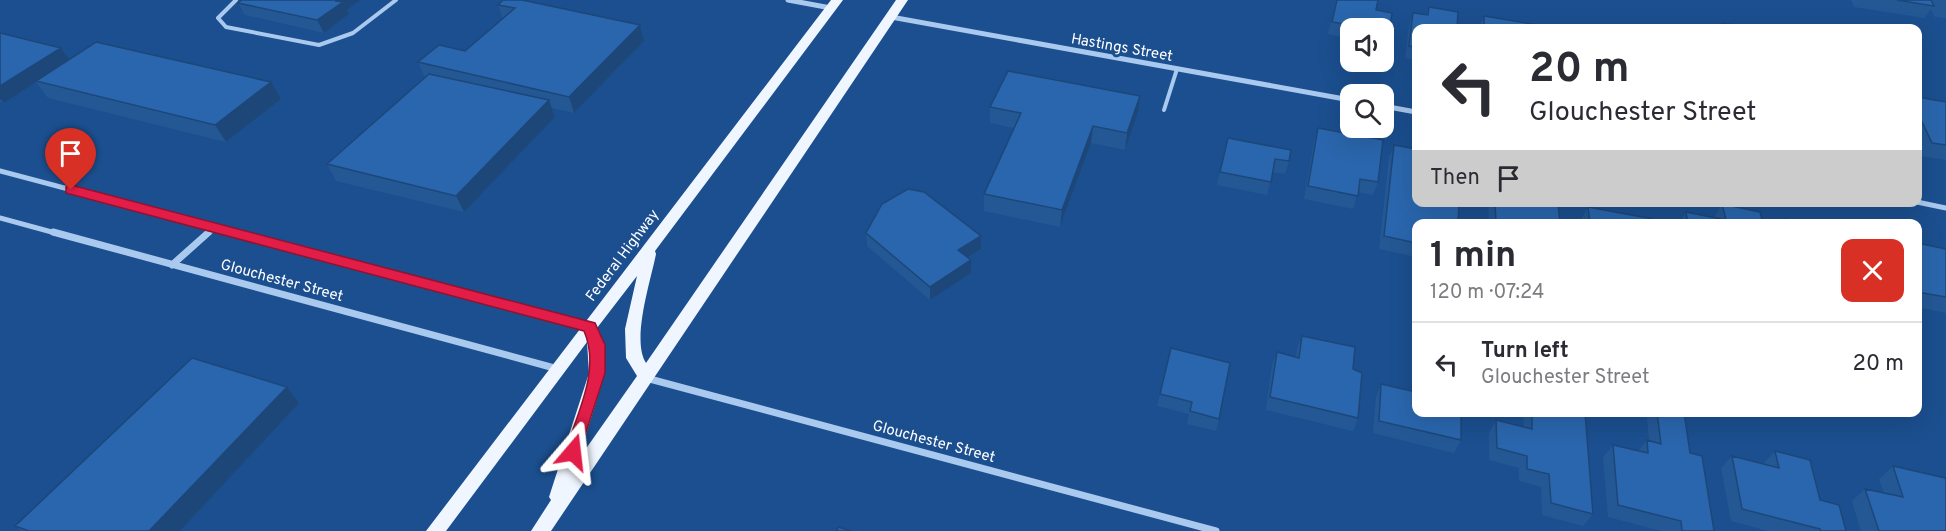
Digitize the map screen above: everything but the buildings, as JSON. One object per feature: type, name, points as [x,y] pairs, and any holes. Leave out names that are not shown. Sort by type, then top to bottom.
[{"type":"main road","points":[[540,531],[902,0]]},
{"type":"main road","name":"Federal Highway","points":[[435,531],[834,4]]},
{"type":"main road","points":[[646,377],[634,358],[633,329],[651,248]]},
{"type":"main road","points":[[554,511],[597,373],[597,345],[590,327]]},
{"type":"street","points":[[788,0],[834,4]]},
{"type":"street","name":"Hastings Street","points":[[891,17],[1340,98]]},
{"type":"street","points":[[1394,108],[1412,111]]},
{"type":"street","points":[[0,171],[590,327]]},
{"type":"street","points":[[1922,203],[1946,207]]},
{"type":"street","name":"Glouchester Street","points":[[0,218],[558,369]]},
{"type":"street","points":[[172,265],[214,228]]},
{"type":"street","name":"Glouchester Street","points":[[646,377],[1216,531]]},
{"type":"lane","points":[[236,0],[218,18],[226,27],[319,45],[353,33],[396,0]]},
{"type":"lane","points":[[1164,110],[1177,69]]},
{"type":"route","points":[[71,190],[590,327],[597,345],[597,373],[573,452]]}]
